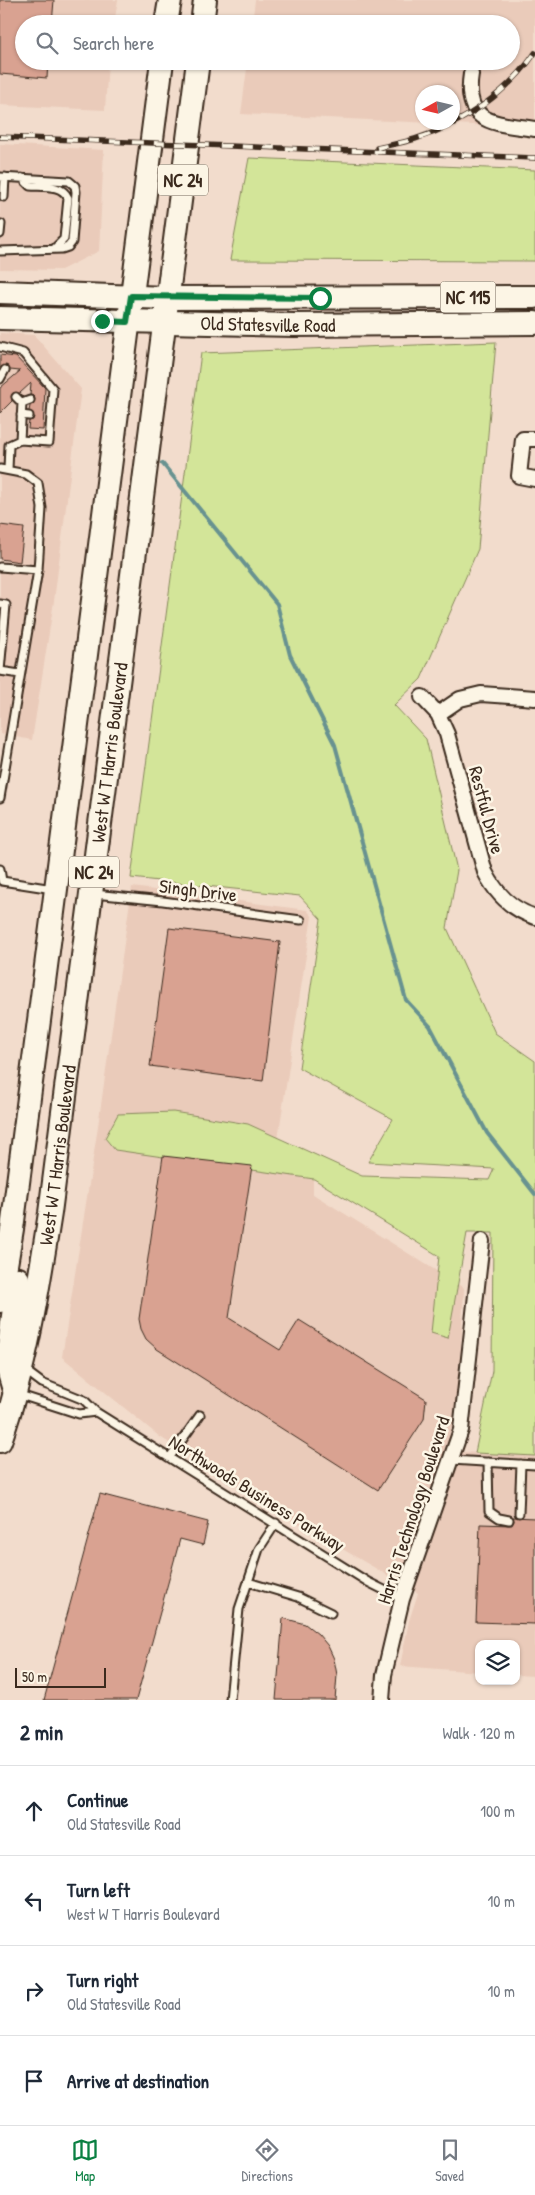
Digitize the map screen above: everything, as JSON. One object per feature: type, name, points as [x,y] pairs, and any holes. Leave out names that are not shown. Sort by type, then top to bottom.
[{"type":"main road","points":[[168,15],[170,0]]},
{"type":"main road","points":[[203,15],[205,0]]},
{"type":"main road","name":"West W T Harris Boulevard","points":[[0,1301],[24,1136],[161,70]]},
{"type":"main road","name":"West W T Harris Boulevard","points":[[0,1441],[22,1368],[42,1267],[50,1213],[197,70]]},
{"type":"main road","name":"Old Statesville Road","points":[[0,292],[167,298],[535,296]]},
{"type":"main road","name":"Old Statesville Road","points":[[0,318],[294,325],[535,323]]},
{"type":"main road","points":[[16,1393],[10,1379],[7,1360],[22,1228],[24,1136]]},
{"type":"street","points":[[471,74],[470,101],[474,110],[481,117],[504,125],[535,130]]},
{"type":"street","points":[[535,439],[523,439],[519,476],[535,479]]},
{"type":"street","points":[[438,714],[460,699],[482,694],[535,698]]},
{"type":"street","name":"Restful Drive","points":[[422,697],[438,714],[447,734],[485,872],[492,887],[513,907],[535,917]]},
{"type":"street","name":"Harris Technology Boulevard","points":[[382,1700],[384,1675],[402,1599],[461,1430],[482,1241]]},
{"type":"lane","points":[[0,251],[68,247],[72,242],[76,192],[74,186],[69,182],[2,177],[2,192]]},
{"type":"lane","points":[[22,178],[30,186],[61,189],[66,193],[68,198],[64,239],[54,249]]},
{"type":"lane","points":[[0,234],[1,224]]},
{"type":"lane","points":[[0,347],[8,352],[23,353],[34,371],[53,389],[49,398],[47,416],[49,442],[20,440],[9,445],[0,444]]},
{"type":"lane","points":[[2,381],[5,370]]},
{"type":"lane","points":[[16,397],[22,403],[25,416],[20,440]]},
{"type":"lane","points":[[22,403],[30,400]]},
{"type":"lane","points":[[0,798],[38,570],[42,508],[38,483],[26,474],[4,469],[9,445]]},
{"type":"lane","points":[[0,567],[38,570]]},
{"type":"lane","points":[[0,604],[6,605],[0,671],[20,674]]},
{"type":"lane","points":[[0,869],[1,882],[56,889]]},
{"type":"lane","name":"Singh Drive","points":[[91,894],[163,901],[301,920]]},
{"type":"lane","name":"Northwoods Business Parkway","points":[[22,1368],[42,1384],[84,1400],[96,1412],[368,1582],[402,1599]]},
{"type":"lane","points":[[16,1393],[79,1414],[96,1412]]},
{"type":"lane","points":[[170,1457],[200,1415]]},
{"type":"lane","points":[[451,1460],[535,1465]]},
{"type":"lane","points":[[488,1462],[489,1512],[499,1518],[509,1520]]},
{"type":"lane","points":[[519,1513],[521,1464]]},
{"type":"lane","points":[[230,1700],[239,1609],[259,1549],[276,1523]]},
{"type":"lane","points":[[248,1582],[298,1597],[331,1614]]},
{"type":"shaded area","points":[[0,0],[118,0],[116,15],[15,15],[15,70],[107,70],[105,110],[0,105]]},
{"type":"shaded area","points":[[255,0],[535,0],[535,128],[460,124],[460,85],[415,85],[415,122],[241,114],[247,70],[520,70],[520,15],[253,15]]},
{"type":"shaded area","points":[[0,144],[104,150],[99,251],[61,270],[0,269]]},
{"type":"shaded area","points":[[0,333],[34,335],[81,389],[54,601],[32,740],[0,734]]},
{"type":"shaded area","points":[[132,887],[307,910],[312,916],[273,1171],[313,1179],[313,1194],[464,1288],[458,1405],[445,1451],[535,1456],[535,1676],[520,1675],[520,1640],[475,1640],[475,1672],[400,1666],[409,1621],[418,1593],[277,1511],[160,1437],[62,1357],[97,1133]]},
{"type":"green space","points":[[249,158],[535,170],[535,261],[230,260]]},
{"type":"green space","points":[[496,342],[478,549],[421,679],[394,705],[426,739],[457,870],[447,928],[495,1033],[535,1061],[535,1456],[475,1453],[492,1371],[493,1233],[467,1233],[448,1338],[431,1333],[439,1256],[314,1179],[115,1150],[105,1138],[118,1114],[173,1112],[248,1124],[362,1176],[489,1180],[494,1169],[368,1162],[393,1119],[299,1068],[321,919],[300,896],[131,878],[201,353]]},
{"type":"building","points":[[0,0],[54,0],[53,15],[15,15],[15,70],[47,70],[47,78],[0,74]]},
{"type":"building","points":[[0,355],[16,357],[45,388],[43,430],[28,429],[29,421],[33,420],[34,416],[29,411],[30,406],[35,400],[34,396],[30,395],[31,383],[20,393],[13,393],[11,396],[12,401],[0,413],[0,388],[20,371],[10,370],[5,365],[0,368]]},
{"type":"building","points":[[0,525],[24,528],[20,562],[0,559]]},
{"type":"building","points":[[169,928],[280,942],[263,1081],[150,1066]]},
{"type":"building","points":[[163,1156],[252,1166],[229,1318],[280,1350],[299,1320],[426,1399],[424,1419],[378,1490],[157,1349],[146,1339],[139,1319]]},
{"type":"building","points":[[100,1494],[208,1522],[203,1545],[180,1539],[136,1700],[44,1700]]},
{"type":"building","points":[[513,1517],[535,1518],[535,1624],[476,1622],[480,1524],[512,1525]]},
{"type":"building","points":[[283,1618],[305,1624],[318,1634],[328,1646],[334,1659],[337,1675],[335,1700],[276,1700]]},
{"type":"waterway","points":[[162,463],[277,604],[290,655],[335,745],[406,1000],[430,1026],[487,1133],[535,1194]]},
{"type":"railway","points":[[377,148],[432,133],[466,116],[497,94],[524,68],[535,53]]},
{"type":"railway","points":[[0,137],[535,158]]},
{"type":"route","points":[[102,321],[127,322],[131,296],[167,298],[320,298]]}]
